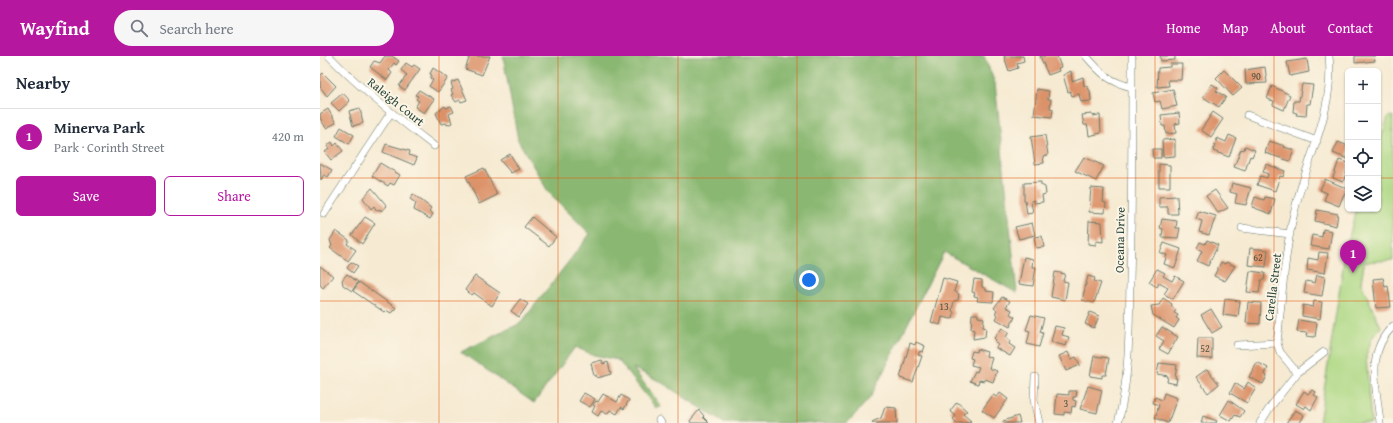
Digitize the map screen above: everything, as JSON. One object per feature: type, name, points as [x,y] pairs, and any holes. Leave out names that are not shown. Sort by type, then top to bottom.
[{"type":"street","name":"Raleigh Court","points":[[329,56],[351,79],[390,114],[434,146]]},
{"type":"street","points":[[1086,56],[1112,81],[1132,87]]},
{"type":"street","name":"Oceana Drive","points":[[1118,423],[1127,371],[1129,342],[1132,215],[1132,56]]},
{"type":"street","name":"Carella Street","points":[[1277,343],[1290,234],[1298,198],[1318,141],[1329,87],[1329,56]]},
{"type":"street","points":[[324,214],[390,114]]},
{"type":"street","points":[[1247,114],[1318,141]]},
{"type":"street","points":[[1242,228],[1290,234]]},
{"type":"street","points":[[1380,423],[1374,362],[1379,344],[1385,334],[1393,326]]},
{"type":"street","points":[[1236,345],[1277,343],[1280,352],[1297,373]]},
{"type":"street","points":[[1260,423],[1271,406],[1297,373],[1324,352]]},
{"type":"street","points":[[1035,377],[1034,400],[1040,423]]},
{"type":"green space","points":[[503,56],[984,56],[995,83],[1017,293],[944,252],[870,398],[847,423],[724,423],[661,382],[633,368],[661,407],[656,408],[618,360],[594,355],[575,347],[534,403],[461,352],[521,323],[590,234],[549,193],[518,140]]},
{"type":"green space","points":[[1393,116],[1393,260],[1364,262],[1361,283],[1381,327],[1372,338],[1366,356],[1371,423],[1319,423],[1345,254],[1355,212],[1381,212],[1381,139],[1388,117]]},
{"type":"building","points":[[385,56],[392,56],[399,61],[396,65],[394,63],[389,70],[392,73],[387,80],[370,67],[374,61],[380,63]]},
{"type":"building","points":[[470,56],[490,56],[482,75],[465,69]]},
{"type":"building","points":[[1004,56],[1023,56],[1024,61],[1017,63],[1018,68],[1009,71]]},
{"type":"building","points":[[1040,56],[1057,56],[1061,67],[1058,68],[1059,71],[1048,75]]},
{"type":"building","points":[[1160,56],[1175,56],[1175,60],[1161,61]]},
{"type":"building","points":[[1355,56],[1374,56],[1375,61],[1355,63]]},
{"type":"building","points":[[1307,59],[1309,72],[1290,76],[1287,62]]},
{"type":"building","points":[[406,63],[412,67],[414,65],[420,69],[405,90],[399,86],[407,75],[401,70]]},
{"type":"building","points":[[1170,64],[1182,64],[1181,80],[1168,80],[1169,86],[1157,87],[1158,68],[1170,67]]},
{"type":"building","points":[[1265,67],[1267,83],[1246,84],[1245,70]]},
{"type":"building","points":[[433,68],[448,78],[438,92],[429,86],[433,80],[430,78],[432,75],[430,74]]},
{"type":"building","points":[[1224,70],[1242,88],[1233,96],[1216,78]]},
{"type":"building","points":[[1071,71],[1072,81],[1083,77],[1084,86],[1087,86],[1090,91],[1091,101],[1081,102],[1079,94],[1072,96],[1070,91],[1068,92],[1063,75]]},
{"type":"building","points":[[323,73],[336,86],[327,96],[320,87],[320,76]]},
{"type":"building","points":[[458,80],[467,100],[461,102],[460,100],[456,102],[451,95],[453,94],[451,90],[453,89],[451,83]]},
{"type":"building","points":[[1212,84],[1218,88],[1216,91],[1226,97],[1219,107],[1203,97]]},
{"type":"building","points":[[1302,84],[1313,85],[1310,104],[1307,104],[1306,116],[1296,115],[1297,113],[1293,112],[1294,101],[1299,101]]},
{"type":"building","points":[[1272,86],[1290,95],[1284,110],[1273,105],[1274,101],[1267,99]]},
{"type":"building","points":[[1037,89],[1049,91],[1048,99],[1051,99],[1050,108],[1053,109],[1052,117],[1034,115]]},
{"type":"building","points":[[1173,89],[1177,106],[1162,109],[1160,101],[1155,102],[1153,93]]},
{"type":"building","points":[[419,90],[434,99],[424,113],[415,107],[419,101],[416,99],[418,96],[415,95]]},
{"type":"building","points":[[343,93],[350,101],[339,111],[331,103]]},
{"type":"building","points":[[445,106],[446,108],[451,106],[454,112],[449,114],[452,123],[447,125],[446,123],[441,124],[436,113]]},
{"type":"building","points":[[360,108],[363,123],[353,126],[349,111]]},
{"type":"building","points":[[328,109],[336,123],[326,128],[320,118],[320,114]]},
{"type":"building","points":[[1213,112],[1223,119],[1211,137],[1201,130]]},
{"type":"building","points":[[1179,113],[1180,123],[1175,124],[1176,133],[1166,134],[1165,126],[1162,126],[1161,115]]},
{"type":"building","points":[[1092,114],[1092,116],[1100,115],[1101,133],[1089,136],[1087,125],[1084,125],[1082,115]]},
{"type":"building","points":[[341,127],[354,135],[349,144],[336,136]]},
{"type":"building","points":[[1045,135],[1048,155],[1043,156],[1044,163],[1035,164],[1031,137]]},
{"type":"building","points":[[1229,135],[1236,138],[1229,157],[1213,151],[1217,138],[1226,142]]},
{"type":"building","points":[[1175,139],[1175,156],[1163,157],[1162,140]]},
{"type":"building","points":[[1269,141],[1294,150],[1290,161],[1265,153]]},
{"type":"building","points":[[332,142],[334,146],[337,143],[343,151],[331,160],[325,152],[329,149],[327,146]]},
{"type":"building","points":[[1338,142],[1345,145],[1345,158],[1333,153]]},
{"type":"building","points":[[386,144],[410,151],[409,155],[417,158],[414,165],[383,152]]},
{"type":"building","points":[[1245,146],[1255,150],[1252,157],[1250,156],[1245,171],[1234,167],[1241,149],[1244,150]]},
{"type":"building","points":[[1152,149],[1161,149],[1161,158],[1153,158]]},
{"type":"building","points":[[510,154],[519,169],[511,173],[500,160]]},
{"type":"building","points":[[1084,157],[1104,166],[1096,181],[1075,171]]},
{"type":"building","points":[[1339,160],[1345,162],[1345,177],[1343,182],[1333,178]]},
{"type":"building","points":[[320,163],[332,170],[328,177],[324,175],[321,180]]},
{"type":"building","points":[[380,163],[400,175],[394,185],[390,183],[388,186],[372,176]]},
{"type":"building","points":[[1159,164],[1170,165],[1170,187],[1159,187]]},
{"type":"building","points":[[1266,164],[1285,171],[1283,177],[1280,176],[1275,191],[1257,185],[1260,176],[1267,178],[1268,174],[1263,172]]},
{"type":"building","points":[[484,168],[497,195],[479,204],[466,176]]},
{"type":"building","points":[[1325,179],[1345,188],[1345,195],[1344,194],[1339,206],[1324,200],[1327,193],[1320,190]]},
{"type":"building","points":[[1041,182],[1041,185],[1045,187],[1046,194],[1042,195],[1043,202],[1034,203],[1034,200],[1031,201],[1033,213],[1027,214],[1024,200],[1024,183]]},
{"type":"building","points":[[1232,183],[1251,188],[1246,205],[1235,203],[1237,194],[1230,192]]},
{"type":"building","points":[[372,188],[387,206],[381,211],[380,209],[377,211],[374,206],[371,209],[363,198]]},
{"type":"building","points":[[1091,188],[1104,189],[1103,202],[1106,203],[1105,213],[1089,212]]},
{"type":"building","points":[[1215,190],[1228,208],[1218,213],[1206,196]]},
{"type":"building","points":[[413,194],[431,208],[429,211],[433,214],[430,219],[414,210],[416,203],[410,199]]},
{"type":"building","points":[[1177,196],[1178,214],[1168,214],[1168,207],[1159,207],[1159,197]]},
{"type":"building","points":[[1255,197],[1264,200],[1265,197],[1275,199],[1271,214],[1252,207]]},
{"type":"building","points":[[1317,210],[1338,214],[1336,226],[1315,221]]},
{"type":"building","points":[[1199,211],[1216,216],[1209,235],[1199,232],[1202,221],[1196,219]]},
{"type":"building","points":[[365,217],[375,223],[362,244],[352,235]]},
{"type":"building","points":[[532,217],[556,237],[549,246],[524,227]]},
{"type":"building","points":[[1162,219],[1177,221],[1176,228],[1180,228],[1178,238],[1162,237],[1163,229],[1160,228]]},
{"type":"building","points":[[1089,221],[1102,222],[1103,242],[1096,241],[1096,245],[1088,244]]},
{"type":"building","points":[[1032,223],[1035,235],[1019,239],[1015,227]]},
{"type":"building","points":[[1323,229],[1332,231],[1329,249],[1310,246],[1312,235],[1322,237]]},
{"type":"building","points":[[336,231],[349,240],[347,244],[356,250],[348,261],[330,248],[332,246],[330,240]]},
{"type":"building","points":[[1042,236],[1044,247],[1036,248],[1034,237]]},
{"type":"building","points":[[1207,240],[1218,245],[1208,266],[1197,261],[1202,251],[1197,248],[1200,242],[1205,244]]},
{"type":"building","points":[[1164,243],[1181,249],[1175,268],[1164,264],[1167,255],[1160,253]]},
{"type":"building","points":[[1250,248],[1268,250],[1266,267],[1248,265]]},
{"type":"building","points":[[1319,252],[1328,253],[1325,273],[1307,270],[1308,258],[1318,260]]},
{"type":"building","points":[[1024,257],[1033,259],[1032,267],[1036,267],[1033,286],[1019,284]]},
{"type":"building","points":[[351,262],[358,266],[353,273],[347,268]]},
{"type":"building","points":[[1221,262],[1225,264],[1226,262],[1235,266],[1225,281],[1214,276]]},
{"type":"building","points":[[320,266],[333,276],[323,288],[320,285]]},
{"type":"building","points":[[1157,269],[1165,273],[1163,276],[1172,281],[1175,276],[1184,281],[1173,299],[1164,294],[1168,288],[1159,283],[1157,287],[1149,282]]},
{"type":"building","points":[[1250,271],[1265,273],[1264,280],[1261,280],[1259,293],[1247,292]]},
{"type":"building","points":[[1055,272],[1065,274],[1063,281],[1068,282],[1065,300],[1051,297]]},
{"type":"building","points":[[347,274],[358,282],[352,291],[343,285],[342,280]]},
{"type":"building","points":[[1317,275],[1325,277],[1322,296],[1304,293],[1306,281],[1315,283]]},
{"type":"building","points":[[475,276],[500,293],[492,306],[474,293],[472,295],[465,290]]},
{"type":"building","points":[[1088,276],[1095,278],[1094,281],[1101,283],[1094,303],[1082,300]]},
{"type":"building","points":[[943,278],[957,282],[954,291],[959,294],[958,300],[954,301],[952,310],[954,313],[953,318],[942,317],[940,325],[931,322]]},
{"type":"building","points":[[1383,278],[1385,287],[1388,286],[1391,307],[1376,308],[1373,279]]},
{"type":"building","points":[[974,279],[982,280],[982,287],[986,289],[986,291],[994,292],[993,302],[977,301],[978,297],[974,296],[975,293],[972,292]]},
{"type":"building","points":[[359,282],[396,308],[391,313],[386,310],[384,312],[353,291]]},
{"type":"building","points":[[1002,297],[1010,301],[1006,307],[1012,310],[1010,314],[1015,317],[1010,327],[996,319],[998,315],[995,313],[997,310],[994,308]]},
{"type":"building","points":[[1163,298],[1172,304],[1171,306],[1176,310],[1174,313],[1178,315],[1176,318],[1179,320],[1174,328],[1153,315],[1151,306],[1159,305]]},
{"type":"building","points":[[520,299],[528,304],[519,317],[511,311]]},
{"type":"building","points":[[1225,299],[1240,301],[1238,317],[1223,315]]},
{"type":"building","points":[[1314,301],[1322,302],[1320,319],[1302,316],[1303,305],[1313,307]]},
{"type":"building","points":[[1248,302],[1261,303],[1260,324],[1246,323]]},
{"type":"building","points":[[1211,309],[1222,327],[1212,333],[1201,315]]},
{"type":"building","points":[[1090,312],[1099,316],[1094,328],[1085,324]]},
{"type":"building","points":[[972,314],[978,314],[978,317],[984,318],[983,327],[986,328],[985,337],[973,339],[974,330],[971,329]]},
{"type":"building","points":[[1031,315],[1044,318],[1040,332],[1043,333],[1039,347],[1027,344],[1030,331],[1026,330]]},
{"type":"building","points":[[1299,320],[1317,323],[1315,337],[1306,336],[1307,333],[1297,332]]},
{"type":"building","points":[[1055,326],[1064,328],[1062,335],[1069,337],[1066,346],[1051,342]]},
{"type":"building","points":[[1162,327],[1178,337],[1168,354],[1159,349],[1164,341],[1156,336]]},
{"type":"building","points":[[1002,328],[1009,332],[1006,337],[1011,341],[1009,344],[1015,348],[1010,356],[996,348],[998,344],[995,342],[996,340],[994,338]]},
{"type":"building","points":[[1198,338],[1212,338],[1212,359],[1197,358]]},
{"type":"building","points":[[916,342],[925,346],[923,352],[920,351],[918,355],[922,356],[913,382],[900,378],[910,343],[915,345]]},
{"type":"building","points":[[977,349],[987,352],[986,356],[992,358],[989,368],[997,371],[993,382],[985,379],[984,381],[979,380],[978,384],[970,381],[975,371],[977,372],[979,367],[971,365],[973,359],[970,358],[972,351],[976,352]]},
{"type":"building","points":[[1068,352],[1071,359],[1076,357],[1080,365],[1066,371],[1059,356]]},
{"type":"building","points":[[1094,356],[1109,358],[1106,375],[1102,375],[1102,378],[1090,376]]},
{"type":"building","points":[[602,360],[603,364],[608,362],[611,374],[597,378],[596,375],[594,376],[591,363]]},
{"type":"building","points":[[1257,362],[1268,368],[1265,374],[1267,376],[1263,384],[1249,377]]},
{"type":"building","points":[[1159,363],[1177,365],[1175,378],[1177,378],[1176,384],[1167,382],[1168,376],[1157,374]]},
{"type":"building","points":[[1207,369],[1219,384],[1208,393],[1196,377]]},
{"type":"building","points":[[1248,382],[1256,388],[1247,403],[1230,393],[1235,383],[1244,389]]},
{"type":"building","points":[[1088,386],[1102,390],[1097,413],[1080,409]]},
{"type":"building","points":[[1312,390],[1316,392],[1314,395],[1318,397],[1311,410],[1306,406],[1304,409],[1296,404],[1304,391],[1308,394]]},
{"type":"building","points":[[1069,391],[1077,391],[1076,397],[1073,397],[1073,400],[1076,401],[1075,407],[1072,406],[1071,413],[1064,412],[1064,415],[1055,414],[1057,394],[1069,395]]},
{"type":"building","points":[[584,393],[595,399],[590,407],[579,401]]},
{"type":"building","points":[[1000,393],[1008,399],[994,418],[982,410],[993,395],[997,397]]},
{"type":"building","points":[[1164,393],[1177,398],[1168,423],[1155,418],[1159,405],[1153,403],[1155,397],[1162,400]]},
{"type":"building","points":[[603,394],[617,402],[621,395],[629,400],[624,409],[621,407],[617,414],[610,410],[607,414],[601,411],[598,416],[592,412],[595,406],[593,405],[596,401],[598,402]]},
{"type":"building","points":[[1229,400],[1244,411],[1240,417],[1235,415],[1231,421],[1220,415]]},
{"type":"building","points":[[957,402],[967,411],[963,414],[971,421],[969,423],[955,423],[956,422],[953,419],[956,416],[950,411]]},
{"type":"building","points":[[885,407],[896,408],[897,423],[873,423],[872,422],[881,418]]},
{"type":"building","points":[[699,410],[709,423],[691,423],[690,421]]},
{"type":"building","points":[[1295,410],[1304,415],[1300,423],[1286,423]]},
{"type":"building","points":[[1018,416],[1020,423],[1004,423],[1003,421]]},
{"type":"building","points":[[1203,416],[1217,421],[1216,423],[1201,423]]},
{"type":"place","name":"Minerva Park","points":[[1353,273]]}]
